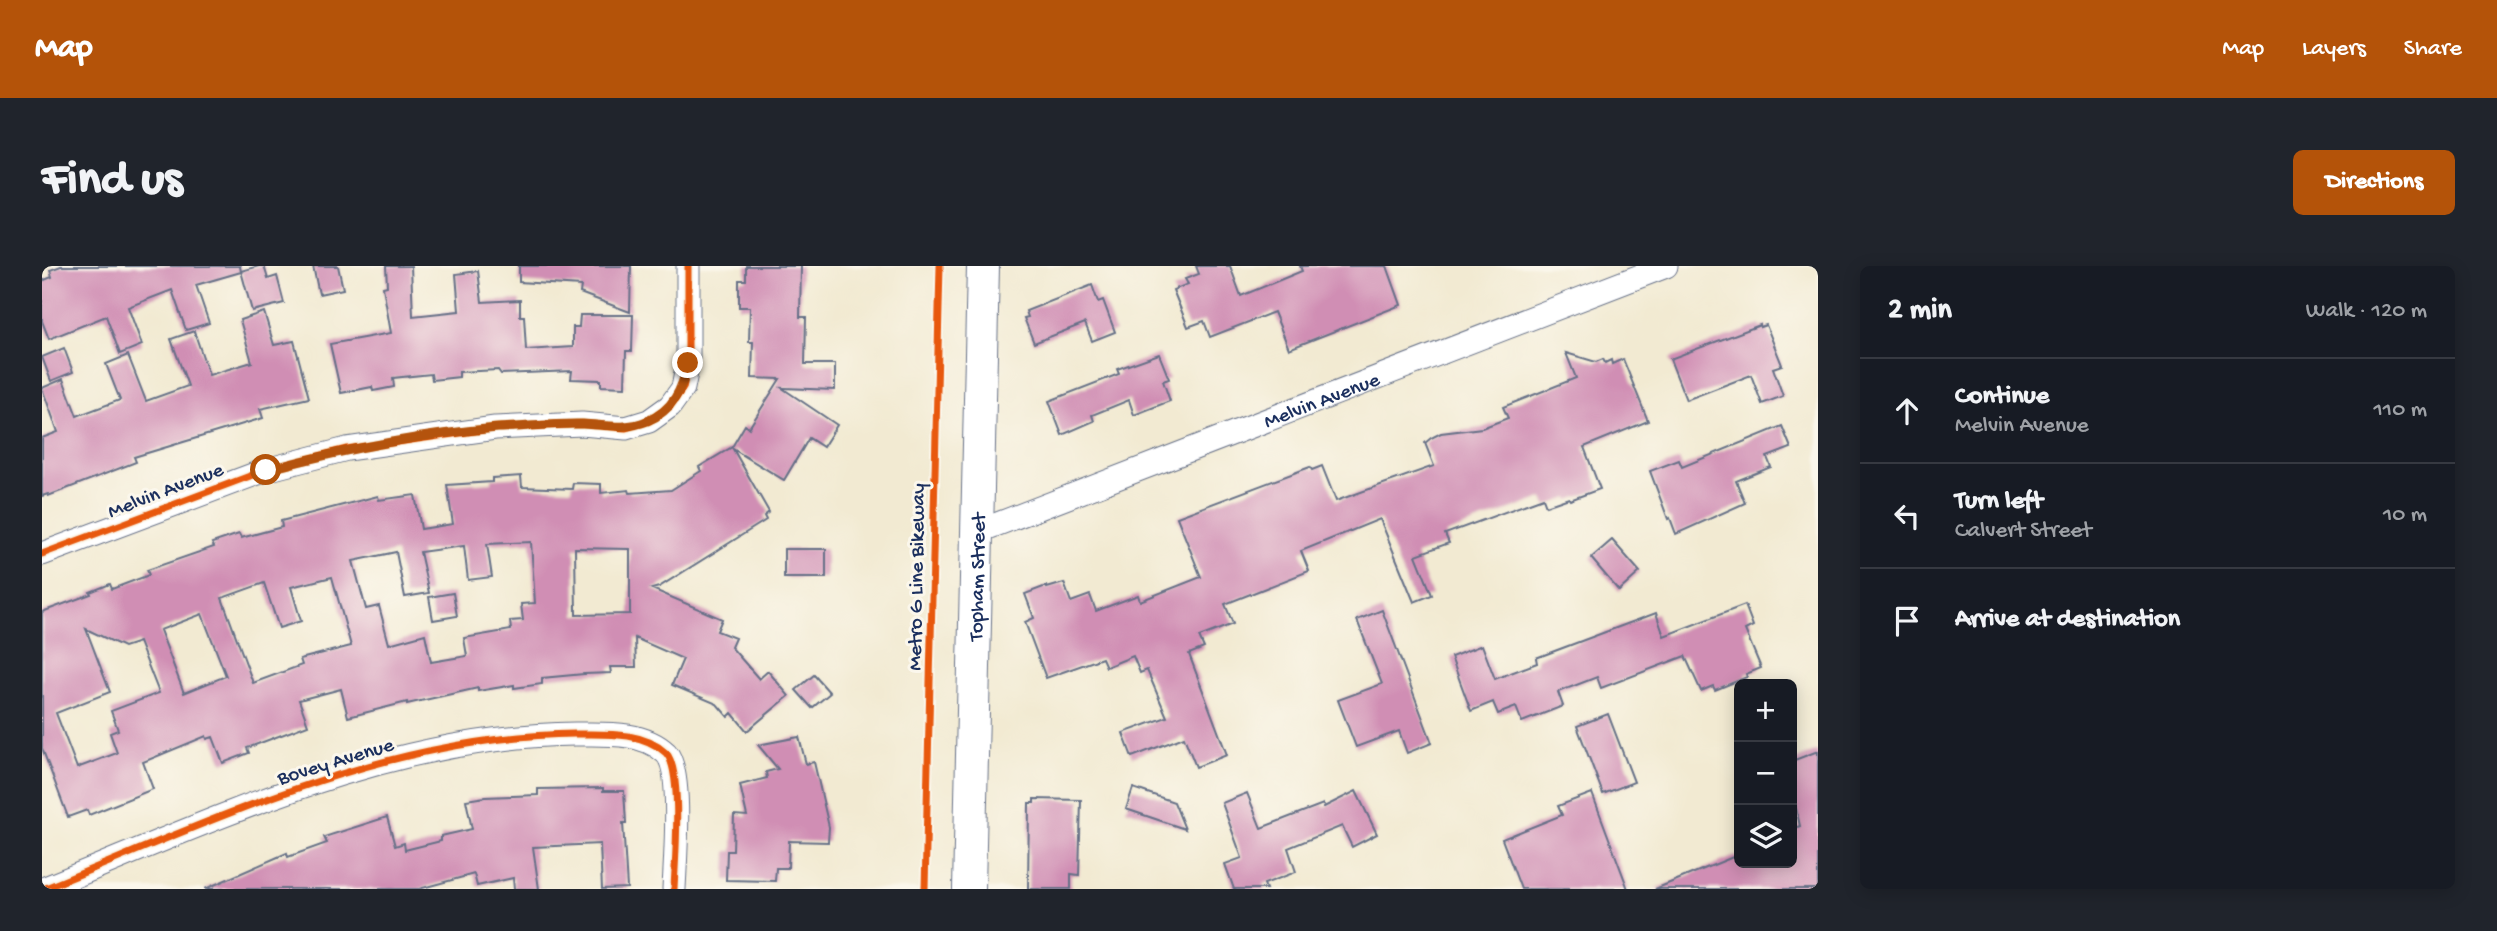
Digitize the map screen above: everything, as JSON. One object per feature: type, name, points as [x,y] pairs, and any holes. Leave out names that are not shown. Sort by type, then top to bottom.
[{"type":"main road","name":"Topham Street","points":[[969,889],[983,266]]},
{"type":"street","name":"Melvin Avenue","points":[[42,554],[266,470],[346,449],[495,429],[582,424],[626,428],[649,421],[670,406],[682,388],[688,363],[688,266]]},
{"type":"street","name":"Melvin Avenue","points":[[976,532],[1666,266]]},
{"type":"street","name":"Bovey Avenue","points":[[42,889],[303,785],[363,766],[434,749],[525,735],[616,734],[651,743],[668,755],[676,775],[674,889]]},
{"type":"building","points":[[61,266],[240,266],[241,272],[196,285],[209,323],[186,330],[172,290],[128,307],[142,345],[120,354],[106,316],[49,339],[42,321],[42,281],[52,277],[50,270]]},
{"type":"building","points":[[264,266],[268,279],[277,276],[284,303],[252,311],[241,271]]},
{"type":"building","points":[[313,266],[338,266],[343,289],[319,294]]},
{"type":"building","points":[[386,266],[411,266],[413,316],[459,311],[456,274],[478,271],[482,302],[520,300],[526,350],[573,347],[573,327],[579,327],[580,315],[633,315],[632,351],[626,351],[625,387],[601,386],[601,380],[571,379],[572,371],[501,374],[498,370],[459,372],[459,377],[432,380],[431,374],[393,378],[394,387],[373,391],[372,387],[341,393],[330,344],[391,333],[383,287],[387,286]]},
{"type":"building","points":[[519,266],[631,266],[630,312],[580,293],[581,286],[519,282]]},
{"type":"building","points":[[746,266],[801,266],[800,317],[806,317],[805,364],[835,364],[835,390],[782,388],[837,425],[823,447],[809,438],[784,480],[733,449],[769,512],[764,516],[766,520],[652,589],[722,619],[717,631],[735,638],[731,647],[759,679],[768,671],[789,696],[747,731],[732,713],[728,717],[717,704],[672,685],[683,659],[635,638],[636,667],[610,667],[611,673],[542,678],[542,684],[514,688],[514,685],[478,691],[478,688],[348,717],[341,689],[299,700],[308,725],[247,748],[249,753],[223,763],[213,737],[207,739],[206,736],[143,762],[153,789],[89,815],[87,810],[68,817],[42,748],[42,612],[110,584],[112,589],[149,575],[147,570],[214,547],[212,543],[239,534],[241,538],[282,527],[281,521],[378,496],[379,500],[415,495],[421,529],[453,524],[447,485],[492,482],[492,478],[521,476],[522,487],[572,489],[573,483],[601,484],[601,493],[671,490],[701,471],[699,467],[732,447],[745,425],[749,428],[780,379],[752,378],[750,307],[739,307],[739,280],[746,280]],"holes":[[[531,542],[535,603],[521,604],[523,620],[510,621],[511,630],[464,638],[467,656],[431,662],[425,634],[389,644],[379,606],[366,609],[353,561],[396,552],[405,597],[429,593],[420,552],[464,546],[468,580],[492,577],[487,544]],[[575,548],[630,549],[630,614],[576,615]],[[332,577],[351,646],[300,659],[302,665],[253,683],[222,598],[264,583],[279,628],[301,621],[291,587]],[[202,614],[226,676],[184,693],[160,630]],[[86,629],[124,647],[139,642],[159,693],[111,711],[118,730],[110,733],[117,753],[77,768],[56,713],[110,692]]]},
{"type":"building","points":[[1196,266],[1230,266],[1241,296],[1302,271],[1300,266],[1387,266],[1401,305],[1289,349],[1274,312],[1210,337],[1204,321],[1188,327],[1173,290],[1188,284],[1185,279],[1199,274]]},
{"type":"building","points":[[1092,285],[1098,302],[1103,300],[1115,332],[1092,341],[1085,323],[1034,343],[1024,318],[1028,317],[1026,311]]},
{"type":"building","points":[[264,312],[274,345],[294,341],[309,398],[260,409],[263,418],[134,457],[136,462],[42,496],[42,438],[58,432],[42,388],[63,379],[77,416],[120,400],[106,364],[128,355],[146,401],[188,386],[171,339],[194,331],[209,375],[252,362],[240,320]]},
{"type":"building","points":[[1766,325],[1782,365],[1773,368],[1783,396],[1762,404],[1751,375],[1686,400],[1670,359]]},
{"type":"building","points":[[64,348],[73,372],[51,381],[42,357]]},
{"type":"building","points":[[1566,353],[1596,362],[1603,359],[1605,363],[1611,360],[1612,364],[1623,359],[1648,421],[1584,447],[1600,489],[1546,506],[1543,498],[1445,534],[1449,543],[1416,555],[1432,595],[1414,602],[1380,519],[1301,551],[1309,571],[1225,604],[1233,624],[1199,637],[1204,648],[1189,654],[1227,755],[1196,767],[1184,737],[1132,757],[1123,733],[1167,717],[1147,670],[1140,673],[1133,656],[1106,667],[1102,658],[1046,678],[1025,622],[1034,618],[1025,594],[1064,583],[1071,602],[1090,595],[1096,611],[1138,595],[1140,601],[1201,577],[1177,517],[1310,467],[1312,470],[1322,466],[1336,501],[1434,466],[1425,443],[1431,438],[1441,433],[1482,428],[1508,418],[1503,407],[1576,378]]},
{"type":"building","points":[[1159,354],[1169,379],[1163,381],[1170,401],[1134,415],[1129,400],[1092,415],[1094,421],[1062,435],[1049,401],[1119,374],[1117,369]]},
{"type":"building","points":[[1782,426],[1791,448],[1767,457],[1771,467],[1736,481],[1745,503],[1676,534],[1650,471],[1679,460],[1682,467]]},
{"type":"building","points":[[1612,540],[1640,572],[1619,591],[1591,558]]},
{"type":"building","points":[[784,549],[826,549],[826,578],[784,578]]},
{"type":"building","points":[[453,593],[457,616],[433,620],[429,597]]},
{"type":"building","points":[[1745,605],[1753,626],[1745,630],[1761,668],[1715,690],[1713,686],[1701,691],[1685,656],[1601,688],[1597,677],[1558,692],[1563,706],[1522,722],[1516,707],[1498,714],[1493,702],[1471,711],[1451,657],[1482,645],[1495,679],[1537,663],[1536,658],[1656,613],[1664,636]]},
{"type":"building","points":[[1382,610],[1432,743],[1407,753],[1399,731],[1356,747],[1338,700],[1382,684],[1357,620]]},
{"type":"building","points":[[814,675],[830,693],[812,708],[796,690]]},
{"type":"building","points":[[1608,714],[1634,782],[1603,794],[1577,726]]},
{"type":"building","points":[[799,737],[806,764],[814,762],[829,827],[828,842],[789,841],[788,868],[776,868],[775,881],[726,880],[727,851],[733,851],[734,815],[747,816],[740,785],[767,778],[766,772],[778,769],[758,745]]},
{"type":"building","points":[[1818,751],[1818,889],[1655,889],[1734,857],[1734,868],[1797,868],[1797,827],[1800,826],[1797,812],[1797,759]]},
{"type":"building","points":[[603,788],[603,791],[624,791],[627,888],[602,889],[600,844],[533,847],[539,889],[514,889],[513,878],[477,886],[474,874],[419,889],[205,889],[287,853],[288,857],[327,843],[324,837],[387,817],[395,846],[404,843],[405,850],[441,841],[441,836],[472,829],[466,800],[538,795],[538,789]]},
{"type":"building","points":[[1133,788],[1174,802],[1185,829],[1126,809]]},
{"type":"building","points":[[1356,791],[1377,834],[1352,847],[1342,826],[1288,848],[1296,872],[1264,884],[1266,889],[1234,889],[1225,864],[1242,858],[1222,803],[1247,793],[1261,828],[1323,804],[1324,807]]},
{"type":"building","points":[[1592,793],[1628,889],[1521,889],[1502,839],[1562,815],[1558,806]]},
{"type":"building","points":[[1034,799],[1081,800],[1079,875],[1071,874],[1071,889],[1028,889],[1029,803],[1034,803]]},
{"type":"cycle path","points":[[42,554],[266,470],[347,449],[495,428],[582,424],[626,428],[649,421],[670,406],[683,388],[688,363],[688,266]]},
{"type":"cycle path","name":"Metro G Line Bikeway","points":[[925,889],[940,266]]},
{"type":"cycle path","points":[[43,889],[237,810],[369,766],[436,749],[505,738],[575,734],[635,737],[666,753],[675,778],[677,818],[674,889]]},
{"type":"route","points":[[266,470],[346,449],[426,437],[495,429],[582,424],[626,428],[649,421],[670,406],[682,388],[688,363]]}]
